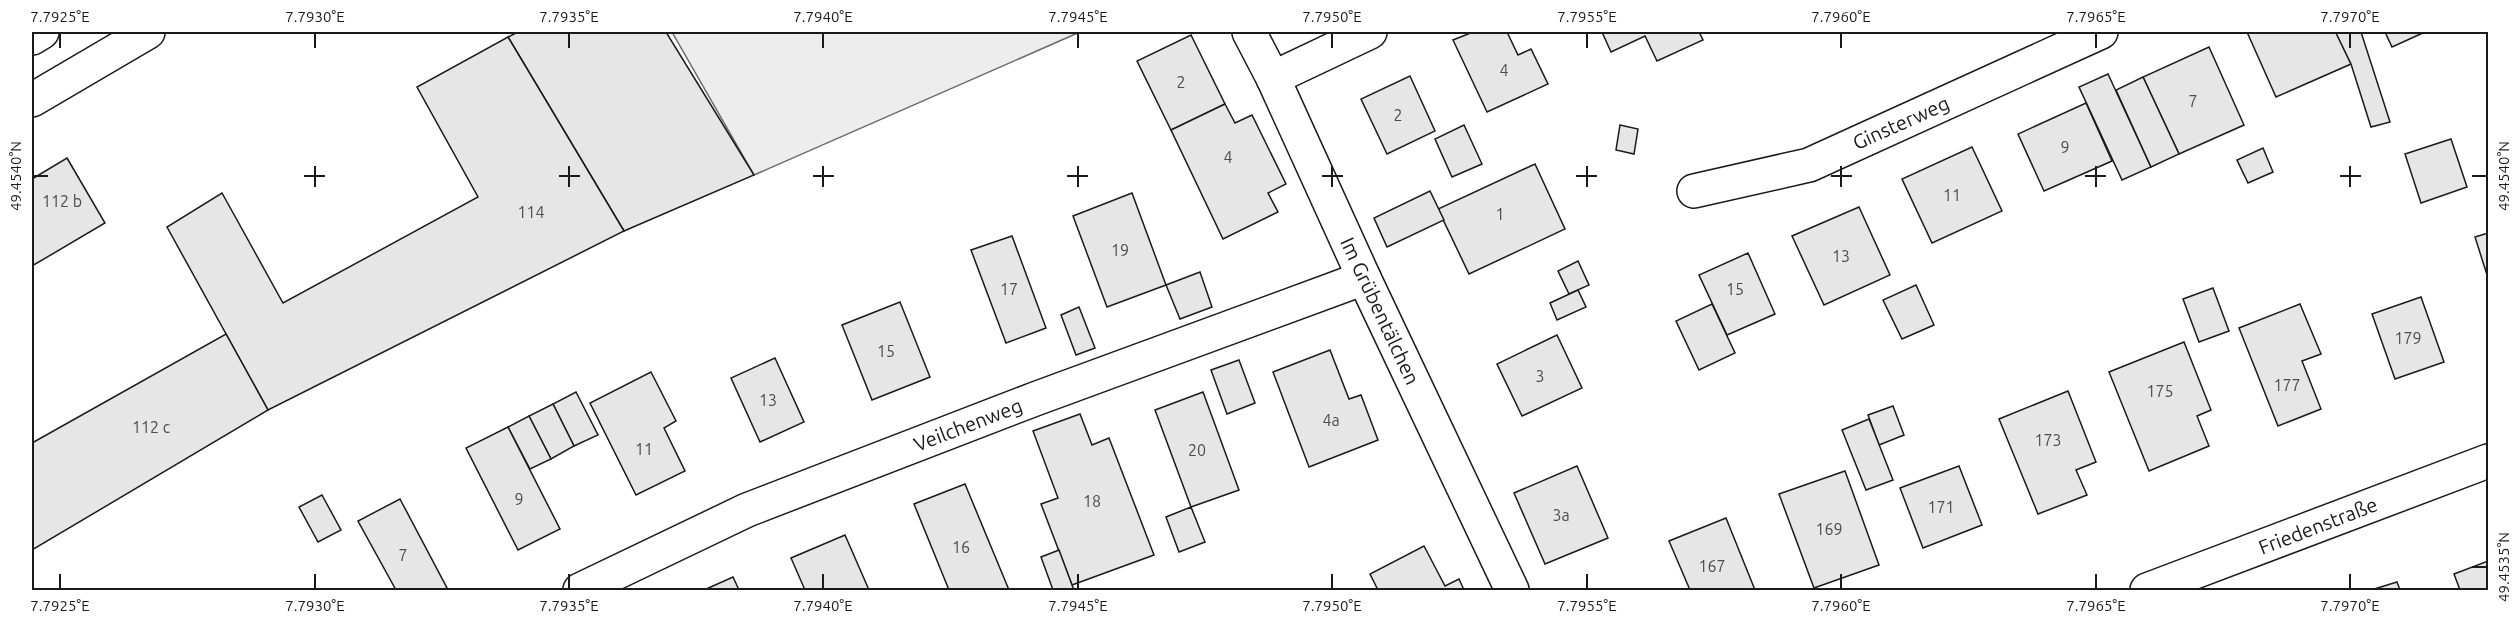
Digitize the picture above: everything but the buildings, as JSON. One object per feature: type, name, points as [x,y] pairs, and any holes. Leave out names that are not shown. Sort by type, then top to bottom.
[{"type":"street","points":[[32,38],[42,32]]},
{"type":"street","points":[[32,100],[148,32]]},
{"type":"street","name":"Im Grübentälchen","points":[[1248,32],[1273,78],[1364,279],[1512,591]]},
{"type":"street","points":[[1273,78],[1370,32]]},
{"type":"street","name":"Ginsterweg","points":[[1694,191],[1809,165],[2101,32]]},
{"type":"street","name":"Veilchenweg","points":[[580,591],[747,510],[1035,399],[1364,279]]},
{"type":"street","name":"Friedenstraße","points":[[2147,591],[2488,461]]},
{"type":"shaded area","points":[[672,32],[1080,32],[754,175]]}]
